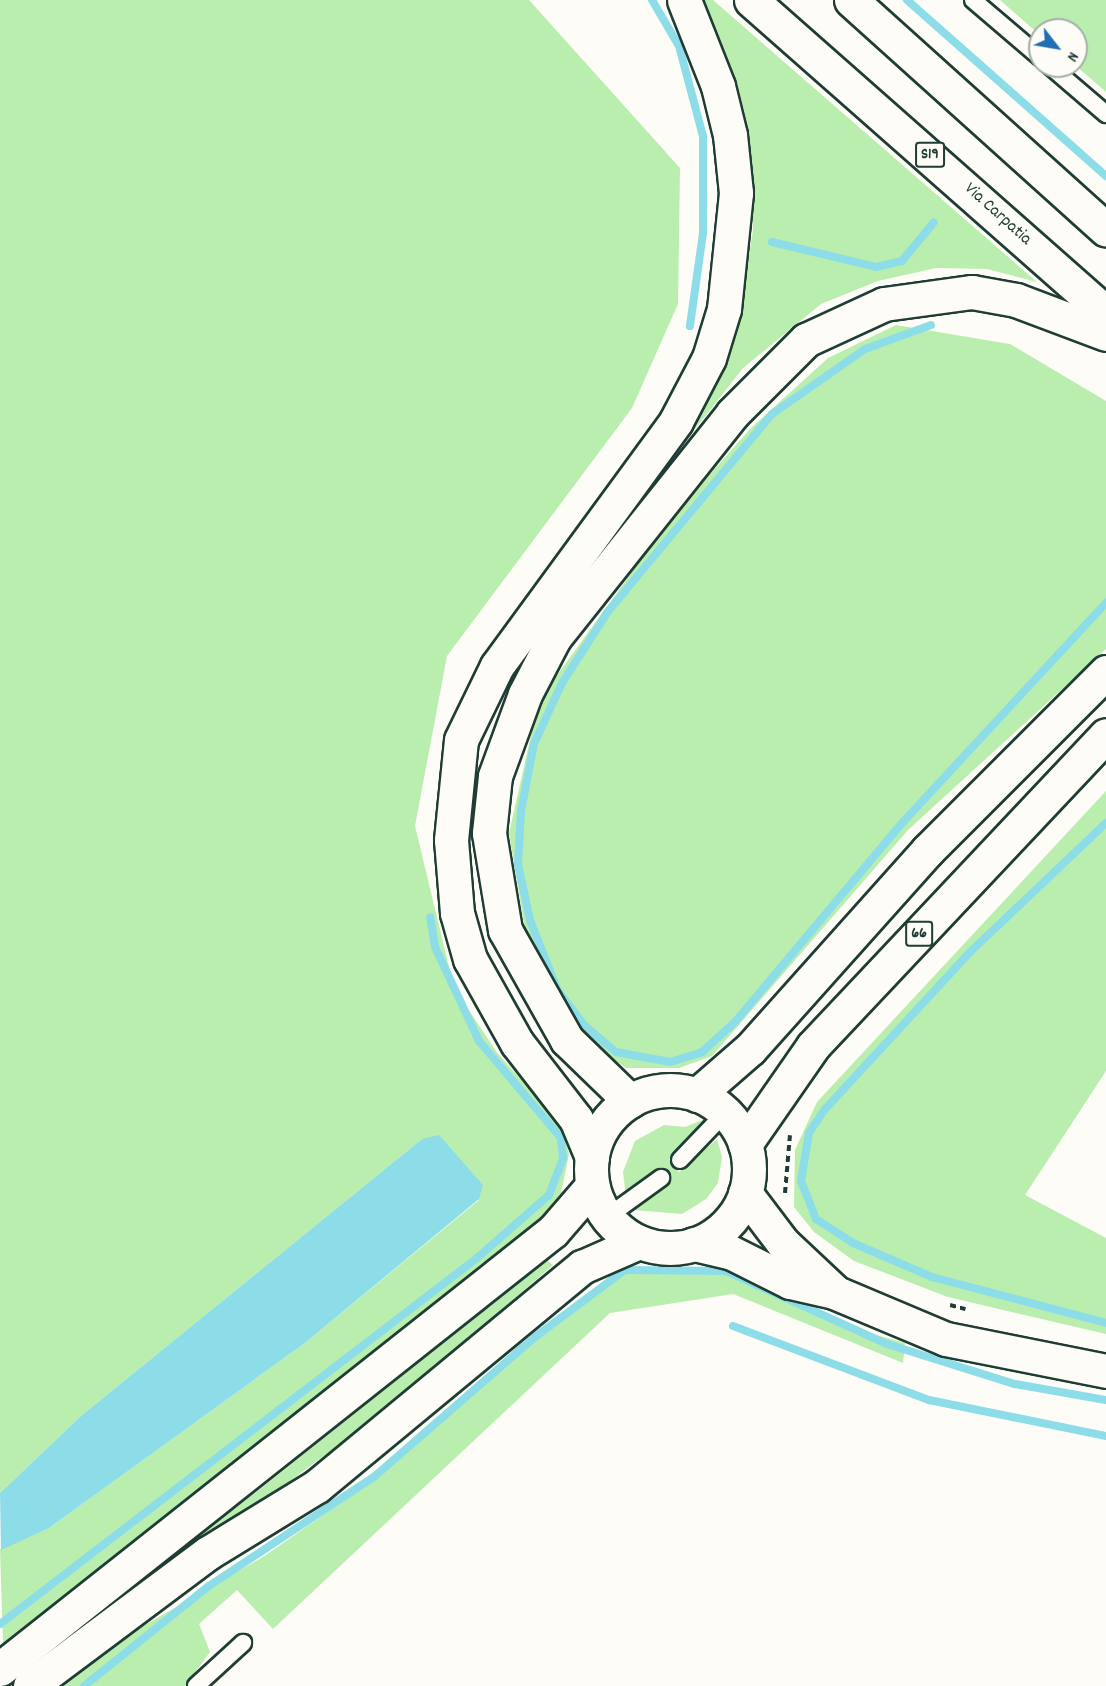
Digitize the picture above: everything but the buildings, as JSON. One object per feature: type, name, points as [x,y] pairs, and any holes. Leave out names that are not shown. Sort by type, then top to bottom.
[{"type":"main road","points":[[684,0],[718,86],[730,135],[736,193],[724,309],[709,358],[676,421],[497,666],[461,740],[451,840],[457,913],[470,959],[517,1043],[576,1119],[607,1217],[639,1242],[657,1247],[694,1244],[730,1252],[790,1282],[834,1292],[946,1339],[1106,1371]]},
{"type":"main road","name":"Via Carpatia","points":[[751,0],[1106,313]]},
{"type":"main road","points":[[851,0],[1106,230]]},
{"type":"main road","points":[[630,1101],[567,1040],[545,1008],[503,919],[489,833],[495,776],[525,694],[554,638],[732,414],[806,340],[884,304],[972,292],[1016,300],[1106,334]]},
{"type":"main road","points":[[697,1095],[750,1049],[927,851],[1106,672]]},
{"type":"main road","name":"66","points":[[745,1144],[813,1046],[1106,735]]},
{"type":"main road","points":[[0,1669],[553,1231],[592,1172],[599,1135],[630,1101],[663,1090],[697,1095],[725,1113],[745,1144],[745,1193],[728,1221],[694,1244]]},
{"type":"main road","points":[[745,1193],[783,1243],[834,1292]]},
{"type":"main road","points":[[30,1686],[208,1553],[317,1486],[582,1267],[639,1242]]},
{"type":"lane","points":[[973,0],[1028,47]]},
{"type":"lane","points":[[1064,78],[1106,114]]},
{"type":"lane","points":[[680,1160],[725,1113]]},
{"type":"lane","points":[[607,1217],[661,1178]]},
{"type":"lane","points":[[196,1686],[243,1643]]},
{"type":"path","points":[[784,1202],[791,1130]]},
{"type":"path","points":[[936,1301],[970,1311]]},
{"type":"green space","points":[[0,0],[529,0],[680,168],[678,304],[632,408],[447,656],[415,826],[454,988],[498,1054],[561,1123],[569,1154],[561,1193],[534,1225],[3,1643],[0,1549],[49,1528],[305,1343],[479,1200],[422,1139],[82,1415],[0,1493]]},
{"type":"green space","points":[[699,0],[713,0],[1037,282],[987,269],[936,268],[878,281],[821,304],[743,368],[688,438],[739,318],[753,230],[746,132],[717,36]]},
{"type":"green space","points":[[1000,0],[1106,0],[1106,92],[1088,76],[1088,18],[1028,18],[1028,24]]},
{"type":"green space","points":[[896,325],[1010,344],[1106,401],[1106,649],[908,830],[712,1056],[679,1068],[626,1068],[585,1039],[527,942],[509,833],[539,700],[672,517],[751,428],[828,358]]},
{"type":"green space","points":[[1106,791],[1106,1071],[1025,1195],[1106,1238],[1106,1334],[948,1297],[854,1261],[814,1232],[794,1207],[795,1150],[817,1102]]},
{"type":"green space","points":[[705,1119],[669,1159],[679,1172],[717,1139],[722,1157],[718,1183],[706,1199],[682,1214],[633,1210],[671,1182],[660,1167],[626,1196],[623,1172],[635,1141],[664,1125],[685,1127]]},
{"type":"green space","points":[[547,1260],[553,1265],[389,1407],[16,1686],[0,1686],[0,1680],[259,1490]]},
{"type":"green space","points":[[622,1267],[724,1267],[869,1333],[905,1343],[903,1363],[733,1294],[610,1313],[273,1629],[237,1590],[199,1624],[210,1652],[185,1686],[58,1686],[93,1655],[263,1557],[368,1484],[518,1346]]},
{"type":"water","points":[[439,1135],[483,1185],[479,1199],[305,1343],[49,1528],[1,1550],[0,1493],[82,1415],[422,1139]]},
{"type":"waterway","points":[[652,0],[679,46],[703,136],[703,233],[690,326]]},
{"type":"waterway","points":[[907,0],[1106,176]]},
{"type":"waterway","points":[[772,242],[876,267],[902,261],[934,222]]},
{"type":"waterway","points":[[931,325],[865,349],[772,414],[607,613],[562,683],[534,744],[521,811],[518,864],[530,920],[558,991],[585,1026],[616,1052],[670,1062],[702,1052],[735,1022],[903,822],[1106,603]]},
{"type":"waterway","points":[[1106,823],[971,951],[825,1109],[809,1133],[801,1181],[816,1219],[853,1243],[932,1277],[1106,1323]]},
{"type":"waterway","points":[[0,1624],[477,1258],[549,1195],[563,1158],[561,1138],[479,1041],[435,947],[430,917]]},
{"type":"waterway","points":[[84,1686],[209,1586],[375,1476],[535,1337],[625,1270],[726,1271],[887,1344],[1015,1384],[1106,1400]]},
{"type":"waterway","points":[[733,1326],[929,1400],[1106,1436]]}]
